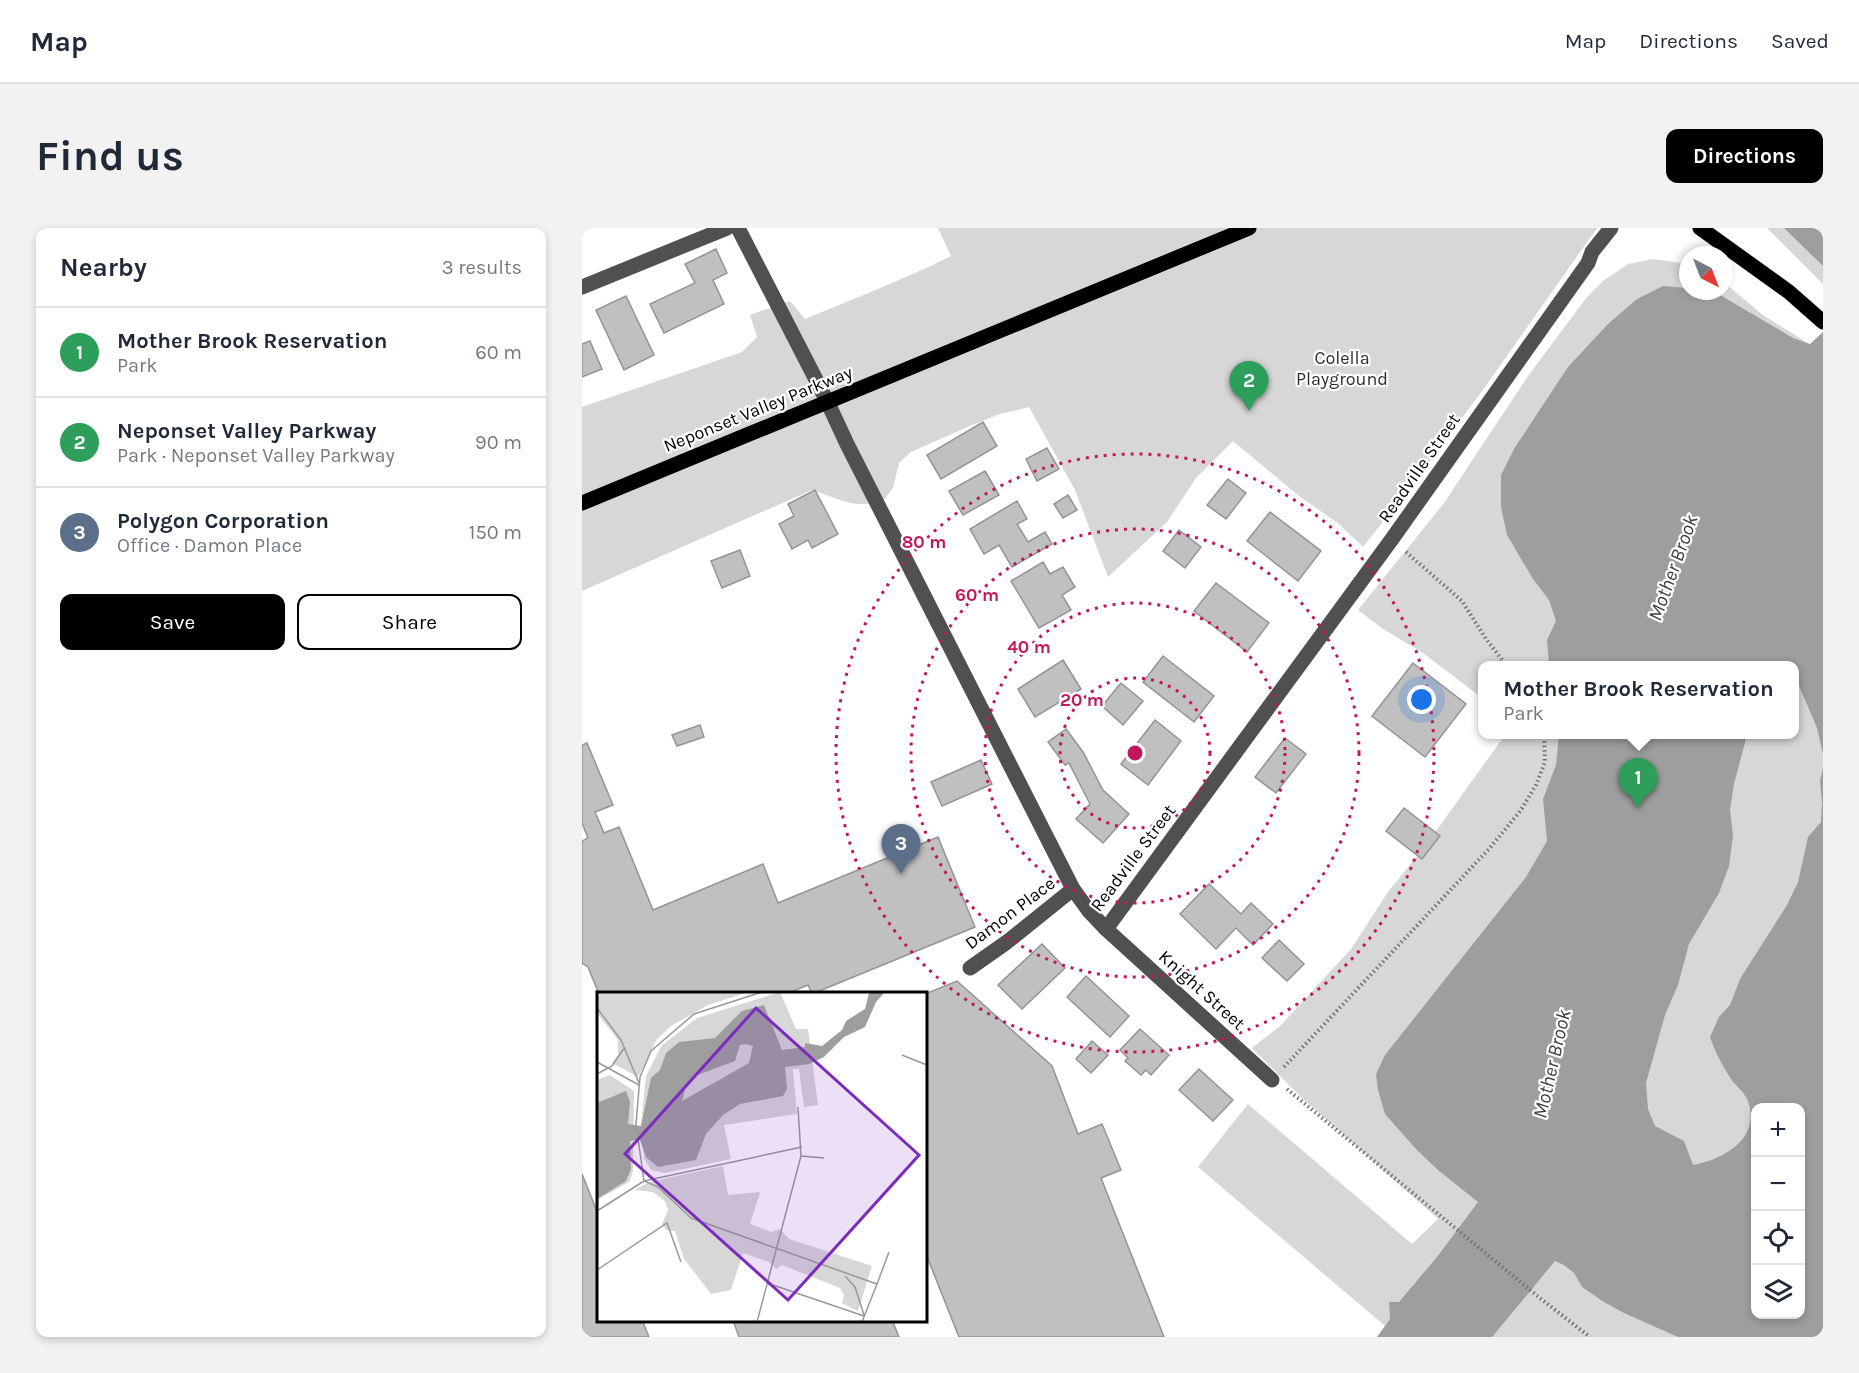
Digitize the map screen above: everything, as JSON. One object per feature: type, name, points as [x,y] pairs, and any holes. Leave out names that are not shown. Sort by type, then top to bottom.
[{"type":"main road","name":"Neponset Valley Parkway","points":[[582,503],[1249,228]]},
{"type":"main road","points":[[1700,228],[1781,286],[1821,320]]},
{"type":"street","points":[[582,287],[727,228]]},
{"type":"street","name":"Readville Street","points":[[738,228],[1073,889],[1106,929],[1392,539],[1611,228]]},
{"type":"street","name":"Damon Place","points":[[970,968],[1007,942],[1073,889]]},
{"type":"street","name":"Knight Street","points":[[1106,929],[1272,1080]]},
{"type":"path","points":[[1392,539],[1462,601],[1486,639],[1504,661]]},
{"type":"path","points":[[1544,739],[1545,762],[1536,785],[1521,810],[1489,849],[1272,1080],[1291,1092],[1590,1337]]},
{"type":"green space","name":"Colella Playground","points":[[938,228],[1597,228],[1485,387],[1363,547],[1339,524],[1299,496],[1233,441],[1196,478],[1167,522],[1108,577],[1075,490],[1029,407],[1000,414],[911,452],[899,463],[893,488],[884,500],[857,504],[812,490],[582,591],[582,407],[742,352],[757,337],[750,315],[790,301],[805,319],[951,256]]},
{"type":"green space","points":[[1767,228],[1823,228],[1823,284]]},
{"type":"green space","points":[[1653,259],[1679,263],[1679,300],[1733,300],[1733,290],[1763,315],[1803,340],[1823,358],[1823,1337],[1398,1337],[1198,1167],[1248,1104],[1412,1244],[1438,1219],[1301,1097],[1252,1048],[1281,1025],[1351,949],[1388,892],[1426,845],[1502,739],[1799,739],[1799,661],[1478,661],[1478,695],[1423,653],[1383,629],[1358,610],[1444,503],[1528,376],[1587,297],[1603,281],[1628,264]]},
{"type":"water","points":[[1784,228],[1823,228],[1823,266]]},
{"type":"water","name":"Mother Brook","points":[[1663,286],[1679,287],[1679,300],[1728,300],[1793,338],[1810,344],[1823,332],[1823,754],[1817,728],[1799,686],[1799,661],[1549,661],[1547,640],[1556,621],[1549,600],[1533,579],[1507,535],[1501,507],[1501,475],[1514,449],[1568,367],[1608,324],[1637,299]]},
{"type":"water","name":"Mother Brook","points":[[1559,739],[1746,739],[1730,810],[1733,835],[1729,866],[1719,893],[1689,944],[1678,985],[1665,1015],[1646,1083],[1648,1109],[1655,1126],[1684,1141],[1693,1165],[1705,1162],[1737,1145],[1749,1126],[1751,1114],[1748,1101],[1725,1069],[1710,1037],[1719,1017],[1730,1005],[1740,979],[1787,905],[1798,882],[1808,837],[1821,822],[1820,781],[1823,767],[1823,1337],[1678,1337],[1604,1302],[1582,1287],[1574,1273],[1555,1261],[1492,1337],[1377,1337],[1390,1319],[1389,1302],[1399,1302],[1437,1257],[1478,1202],[1438,1170],[1385,1114],[1376,1074],[1385,1055],[1526,877],[1547,841],[1543,799],[1556,765]]},
{"type":"building","points":[[716,249],[727,273],[713,280],[724,304],[664,333],[650,304],[695,283],[685,264]]},
{"type":"building","points":[[626,296],[654,355],[624,370],[596,310]]},
{"type":"building","points":[[590,341],[602,369],[582,377],[582,344]]},
{"type":"building","points":[[983,422],[997,446],[941,479],[927,455]]},
{"type":"building","points":[[1047,448],[1059,469],[1037,481],[1026,459]]},
{"type":"building","points":[[985,471],[999,495],[963,515],[949,491]]},
{"type":"building","points":[[1228,479],[1246,493],[1226,519],[1207,505]]},
{"type":"building","points":[[815,490],[838,534],[812,548],[808,540],[792,549],[779,524],[794,516],[788,504]]},
{"type":"building","points":[[1068,495],[1077,510],[1063,518],[1054,504]]},
{"type":"building","points":[[1017,501],[1027,519],[1017,524],[1028,542],[1045,532],[1052,544],[1012,567],[999,545],[984,554],[970,529]]},
{"type":"building","points":[[1270,512],[1321,551],[1298,581],[1247,541]]},
{"type":"building","points":[[1179,530],[1201,547],[1185,568],[1163,551]]},
{"type":"building","points":[[740,550],[750,576],[722,588],[711,561]]},
{"type":"building","points":[[1043,562],[1050,574],[1063,567],[1075,587],[1062,595],[1071,610],[1039,628],[1011,581]]},
{"type":"building","points":[[1216,583],[1269,623],[1247,652],[1194,611]]},
{"type":"building","points":[[1163,656],[1214,696],[1194,722],[1143,682]]},
{"type":"building","points":[[1063,660],[1081,689],[1035,717],[1018,689]]},
{"type":"building","points":[[1413,663],[1466,704],[1425,757],[1372,716]]},
{"type":"building","points":[[1121,683],[1143,701],[1123,725],[1102,706]]},
{"type":"building","points":[[1155,720],[1181,741],[1148,785],[1121,764]]},
{"type":"building","points":[[700,725],[704,737],[677,746],[672,735]]},
{"type":"building","points":[[1066,729],[1083,752],[1103,790],[1129,814],[1103,843],[1076,819],[1090,804],[1069,763],[1065,765],[1048,742]]},
{"type":"building","points":[[1285,738],[1306,754],[1276,793],[1255,777]]},
{"type":"building","points":[[587,743],[613,805],[595,812],[604,833],[619,827],[653,910],[763,864],[778,903],[938,837],[975,927],[817,992],[811,992],[808,985],[791,992],[598,992],[588,967],[582,963],[582,841],[588,838],[582,823],[582,745]]},
{"type":"building","points":[[981,760],[992,784],[942,806],[931,782]]},
{"type":"building","points":[[1404,808],[1440,836],[1422,859],[1386,831]]},
{"type":"building","points":[[1209,884],[1241,914],[1251,903],[1273,924],[1253,945],[1236,928],[1216,949],[1180,914]]},
{"type":"building","points":[[1279,940],[1304,964],[1287,981],[1262,958]]},
{"type":"building","points":[[1042,944],[1065,968],[1022,1009],[998,985]]},
{"type":"building","points":[[1086,976],[1129,1016],[1110,1037],[1067,997]]},
{"type":"building","points":[[957,981],[1052,1066],[1078,1134],[1102,1124],[1121,1170],[1101,1178],[1164,1337],[959,1337],[927,1257],[927,993]]},
{"type":"building","points":[[1140,1029],[1169,1055],[1151,1075],[1146,1070],[1141,1075],[1125,1061],[1128,1058],[1120,1050]]},
{"type":"building","points":[[1092,1041],[1108,1055],[1091,1073],[1076,1059]]},
{"type":"building","points":[[1199,1069],[1233,1100],[1213,1121],[1179,1090]]},
{"type":"building","points":[[582,1174],[597,1212],[597,1322],[643,1322],[649,1337],[582,1337]]},
{"type":"building","points":[[734,1322],[893,1322],[899,1337],[739,1337]]},
{"type":"place","name":"Neponset Valley Parkway","points":[[1249,411]]},
{"type":"place","name":"Mother Brook Reservation","points":[[1638,808]]},
{"type":"place","name":"Polygon Corporation","points":[[901,874]]}]
